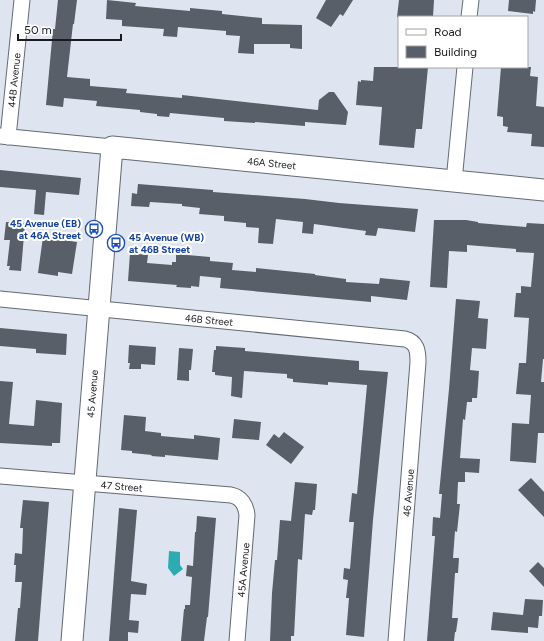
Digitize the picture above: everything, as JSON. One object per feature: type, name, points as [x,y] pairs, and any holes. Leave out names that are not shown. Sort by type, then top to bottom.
[{"type":"street","name":"44B Avenue","points":[[4,137],[22,0]]},
{"type":"street","points":[[470,16],[471,0]]},
{"type":"street","points":[[454,181],[465,68]]},
{"type":"street","name":"46A Street","points":[[4,137],[544,190]]},
{"type":"street","name":"45 Avenue","points":[[72,641],[112,147]]},
{"type":"street","name":"46B Street","points":[[0,299],[405,339],[415,345]]},
{"type":"street","name":"46 Avenue","points":[[396,641],[418,362],[418,355],[415,345]]},
{"type":"street","name":"47 Street","points":[[0,476],[231,494],[248,497]]},
{"type":"street","name":"45A Avenue","points":[[237,641],[248,497]]},
{"type":"water","points":[[169,551],[180,552],[180,565],[183,569],[174,576],[168,568]]},
{"type":"building","points":[[58,0],[77,0],[67,77],[90,79],[90,86],[127,89],[126,93],[182,98],[182,95],[318,110],[319,100],[329,92],[334,92],[348,112],[346,125],[305,122],[305,126],[224,121],[224,118],[170,113],[169,117],[157,116],[157,114],[140,112],[140,110],[96,106],[97,101],[64,98],[63,107],[46,105],[53,29],[55,29]]},
{"type":"building","points":[[107,0],[136,3],[135,6],[190,11],[190,8],[222,11],[222,14],[262,18],[262,24],[302,25],[302,49],[290,48],[290,44],[254,44],[254,54],[238,53],[240,36],[226,35],[226,31],[178,27],[177,37],[163,36],[164,29],[122,26],[122,20],[106,19]]},
{"type":"building","points":[[326,0],[353,0],[343,16],[340,14],[331,27],[316,18]]},
{"type":"building","points":[[399,0],[434,0],[433,16],[397,17]]},
{"type":"building","points":[[509,0],[536,0],[535,12],[533,11],[533,14],[508,11]]},
{"type":"building","points":[[374,67],[428,68],[422,129],[416,129],[414,148],[379,145],[382,107],[356,105],[358,81],[373,81]]},
{"type":"building","points":[[531,67],[530,76],[538,77],[536,106],[544,107],[544,147],[531,146],[532,134],[507,132],[508,127],[503,126],[503,117],[497,116],[501,68]]},
{"type":"building","points":[[0,170],[81,178],[79,195],[46,192],[44,215],[34,214],[36,190],[0,187]]},
{"type":"building","points":[[138,184],[213,190],[213,192],[418,209],[415,232],[378,228],[376,236],[365,235],[366,231],[314,224],[313,234],[302,233],[303,222],[276,219],[273,244],[258,243],[259,228],[246,227],[246,223],[224,221],[224,216],[199,214],[200,208],[182,206],[182,204],[150,202],[149,207],[131,206],[132,193],[137,194]]},
{"type":"building","points":[[434,220],[466,220],[478,223],[526,227],[527,223],[544,224],[544,359],[541,382],[544,382],[544,433],[538,433],[536,463],[510,461],[512,423],[529,424],[531,395],[516,394],[519,363],[526,363],[529,318],[514,317],[516,293],[521,293],[521,286],[531,287],[534,253],[516,252],[516,249],[467,245],[467,252],[449,251],[447,288],[430,287]]},
{"type":"building","points":[[6,222],[25,223],[21,271],[9,270],[10,266],[7,266],[10,240],[4,240]]},
{"type":"building","points":[[43,237],[77,242],[72,274],[58,272],[58,276],[38,273]]},
{"type":"building","points":[[130,253],[148,255],[147,263],[172,265],[172,262],[176,262],[176,254],[210,257],[210,261],[233,263],[232,270],[256,272],[256,268],[315,274],[346,279],[346,282],[379,284],[380,278],[410,281],[407,300],[371,296],[371,302],[220,288],[221,278],[200,276],[199,287],[176,287],[177,285],[128,281]]},
{"type":"building","points":[[456,299],[480,301],[478,318],[488,319],[486,349],[472,348],[470,370],[479,371],[477,398],[472,398],[472,402],[467,402],[465,420],[463,419],[460,458],[480,459],[479,473],[465,472],[465,482],[458,482],[457,504],[460,504],[457,532],[455,531],[453,558],[459,558],[458,573],[455,573],[452,618],[458,618],[454,641],[427,641],[435,536],[432,536],[433,517],[440,518],[442,494],[439,494]]},
{"type":"building","points":[[0,328],[67,334],[66,355],[36,353],[36,349],[0,346]]},
{"type":"building","points":[[129,345],[156,347],[155,365],[141,364],[141,369],[129,369]]},
{"type":"building","points":[[216,346],[245,348],[245,351],[359,361],[359,370],[388,372],[373,520],[364,637],[346,635],[349,598],[346,598],[348,580],[343,579],[344,568],[350,569],[354,522],[349,522],[352,493],[357,494],[367,385],[328,382],[328,385],[293,382],[293,379],[287,378],[287,374],[244,371],[242,398],[231,396],[232,377],[215,375],[215,372],[212,372],[214,350],[216,350]]},
{"type":"building","points":[[179,348],[193,349],[191,370],[189,370],[189,381],[177,380]]},
{"type":"building","points":[[0,381],[13,382],[9,424],[34,426],[36,400],[62,403],[60,443],[52,443],[52,446],[0,443]]},
{"type":"building","points":[[124,415],[146,417],[145,431],[161,433],[161,436],[194,439],[194,435],[220,438],[218,460],[165,455],[165,457],[151,456],[152,455],[132,453],[132,451],[121,450]]},
{"type":"building","points":[[234,419],[261,422],[259,440],[232,438]]},
{"type":"building","points":[[284,432],[304,447],[291,464],[266,445],[274,434],[279,438]]},
{"type":"building","points":[[531,478],[544,492],[544,517],[518,490]]},
{"type":"building","points":[[295,482],[317,484],[315,510],[313,510],[312,515],[305,514],[302,560],[298,559],[294,636],[291,636],[291,641],[270,641],[272,593],[275,560],[277,560],[280,520],[291,521]]},
{"type":"building","points":[[23,500],[49,502],[38,641],[15,641],[22,582],[15,582],[16,565],[14,565],[15,553],[22,554],[23,528],[20,528]]},
{"type":"building","points":[[119,508],[137,510],[131,581],[147,584],[146,595],[131,594],[129,620],[139,621],[138,633],[128,632],[128,641],[109,641]]},
{"type":"building","points":[[197,516],[216,518],[208,617],[204,641],[181,641],[185,605],[190,605],[192,577],[186,576],[187,565],[193,566]]},
{"type":"building","points":[[538,562],[544,568],[544,587],[529,571]]},
{"type":"building","points":[[525,599],[543,600],[542,616],[539,616],[538,628],[528,627],[528,633],[491,630],[493,612],[523,615]]},
{"type":"place","name":"45 Avenue (EB) at 46A Street","points":[[94,229]]},
{"type":"place","name":"45 Avenue (WB) at 46B Street","points":[[116,243]]}]
